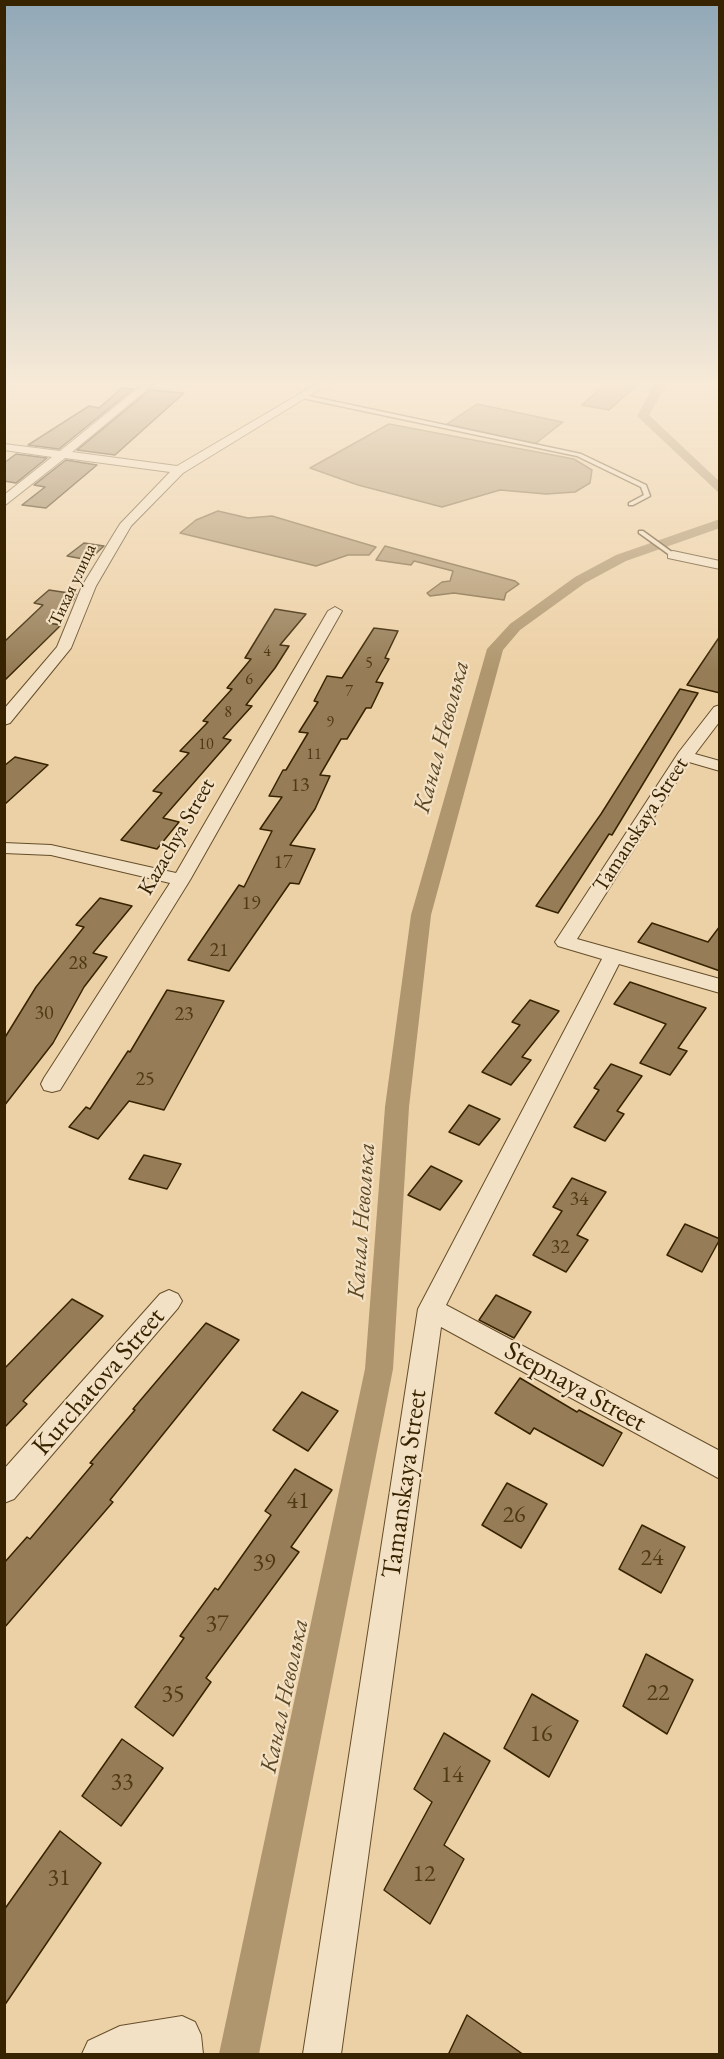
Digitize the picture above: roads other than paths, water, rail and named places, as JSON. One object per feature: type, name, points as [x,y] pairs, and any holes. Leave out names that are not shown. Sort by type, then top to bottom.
[{"type":"street","points":[[4,502],[31,479]]},
{"type":"street","name":"Тихая улица","points":[[4,720],[64,648],[89,586],[126,524],[170,479]]},
{"type":"street","points":[[668,552],[720,566]]},
{"type":"street","name":"Kazachya Street","points":[[52,1084],[181,880],[335,611]]},
{"type":"street","name":"Tamanskaya Street","points":[[322,2055],[431,1309],[615,955],[565,942],[685,756],[720,710]]},
{"type":"street","points":[[685,756],[720,766]]},
{"type":"street","points":[[4,848],[51,850],[181,880]]},
{"type":"street","points":[[615,955],[720,986]]},
{"type":"street","name":"Kurchatova Street","points":[[4,1490],[169,1301]]},
{"type":"street","name":"Stepnaya Street","points":[[431,1309],[720,1466]]},
{"type":"street","points":[[101,2055],[120,2045],[183,2045]]},
{"type":"lane","points":[[630,479],[644,486],[647,496],[631,504]]},
{"type":"lane","points":[[641,532],[668,552]]},
{"type":"waterway","name":"Канал Неволька","points":[[709,479],[720,490]]},
{"type":"waterway","name":"Канал Неволька","points":[[239,2054],[379,1369],[397,1107],[421,915],[495,649],[515,627],[580,580],[621,558],[720,523]]}]
